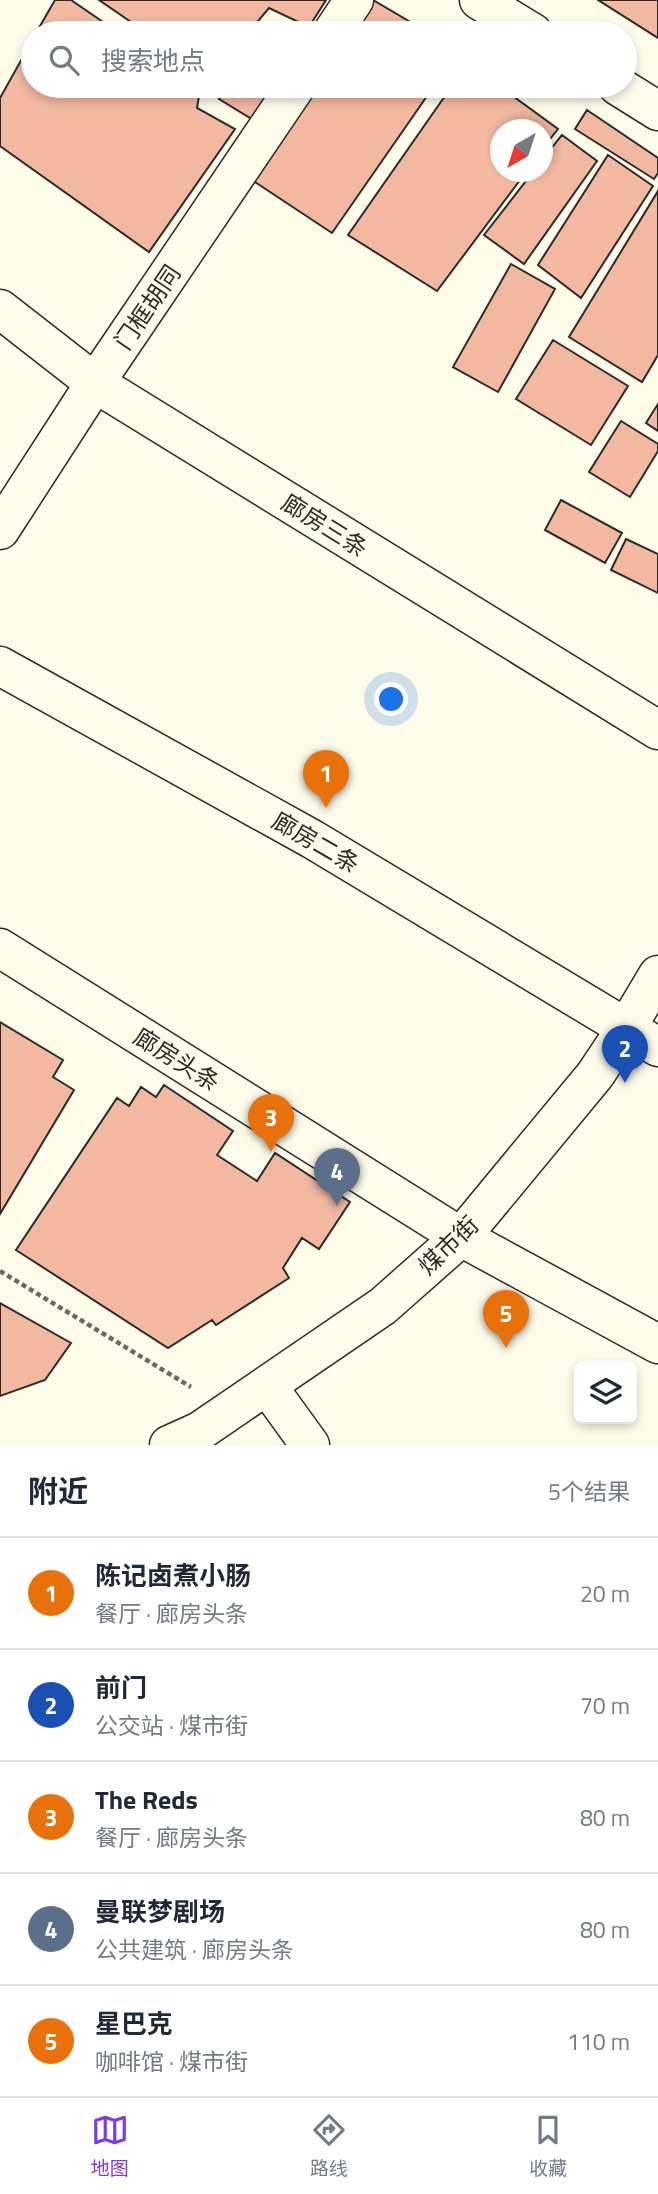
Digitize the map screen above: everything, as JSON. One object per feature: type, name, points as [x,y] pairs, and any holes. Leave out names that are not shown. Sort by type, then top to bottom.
[{"type":"main road","points":[[340,21],[355,0]]},
{"type":"main road","points":[[480,0],[514,21]]},
{"type":"main road","name":"门框胡同","points":[[0,530],[95,383],[288,98]]},
{"type":"main road","points":[[637,98],[658,111]]},
{"type":"main road","name":"廊房三条","points":[[0,309],[95,383],[658,730]]},
{"type":"main road","name":"廊房二条","points":[[0,666],[312,839],[642,1037]]},
{"type":"main road","name":"廊房头条","points":[[0,948],[461,1237],[658,1344]]},
{"type":"main road","name":"煤市街","points":[[169,1445],[200,1432],[383,1306],[461,1237],[594,1075],[642,1037],[658,975]]},
{"type":"main road","points":[[268,1387],[310,1445]]},
{"type":"path","points":[[0,1271],[231,1411]]},
{"type":"building","points":[[55,0],[71,0],[102,21],[43,21]]},
{"type":"building","points":[[99,0],[326,0],[313,21],[296,21],[269,8],[258,21],[130,21]]},
{"type":"building","points":[[368,0],[373,0],[409,21],[355,21]]},
{"type":"building","points":[[598,0],[658,0],[658,38],[637,25],[637,21],[631,21]]},
{"type":"building","points":[[21,60],[21,98],[199,98],[197,108],[235,129],[149,252],[0,146],[0,98]]},
{"type":"building","points":[[220,98],[269,98],[255,121]]},
{"type":"building","points":[[305,98],[426,98],[332,233],[252,180]]},
{"type":"building","points":[[444,98],[515,98],[544,119],[490,119],[490,182],[519,182],[437,291],[348,235]]},
{"type":"building","points":[[587,110],[658,158],[658,173],[654,179],[575,129]]},
{"type":"building","points":[[562,135],[597,161],[524,264],[484,235],[525,182],[553,182],[553,146]]},
{"type":"building","points":[[608,155],[653,186],[581,298],[538,265]]},
{"type":"building","points":[[658,191],[658,355],[642,382],[569,337]]},
{"type":"building","points":[[511,264],[555,289],[498,392],[453,367]]},
{"type":"building","points":[[553,340],[628,386],[591,445],[516,399]]},
{"type":"building","points":[[658,404],[658,431],[646,423]]},
{"type":"building","points":[[621,421],[658,444],[658,451],[630,497],[589,472]]},
{"type":"building","points":[[561,500],[622,533],[605,563],[545,530]]},
{"type":"building","points":[[626,539],[658,554],[658,593],[611,570]]},
{"type":"building","points":[[0,1022],[63,1060],[53,1077],[74,1090],[0,1214]]},
{"type":"building","points":[[164,1085],[233,1131],[217,1155],[257,1181],[275,1153],[350,1202],[319,1249],[302,1238],[283,1268],[289,1278],[216,1325],[212,1320],[168,1348],[16,1250],[117,1098],[129,1106],[141,1087],[156,1097]]},
{"type":"building","points":[[0,1303],[71,1343],[45,1380],[0,1396]]},
{"type":"place","name":"陈记卤煮小肠","points":[[326,808]]},
{"type":"place","name":"前门","points":[[625,1083]]},
{"type":"place","name":"The Reds","points":[[271,1152]]},
{"type":"place","name":"曼联梦剧场","points":[[337,1206]]},
{"type":"place","name":"星巴克","points":[[506,1348]]}]
